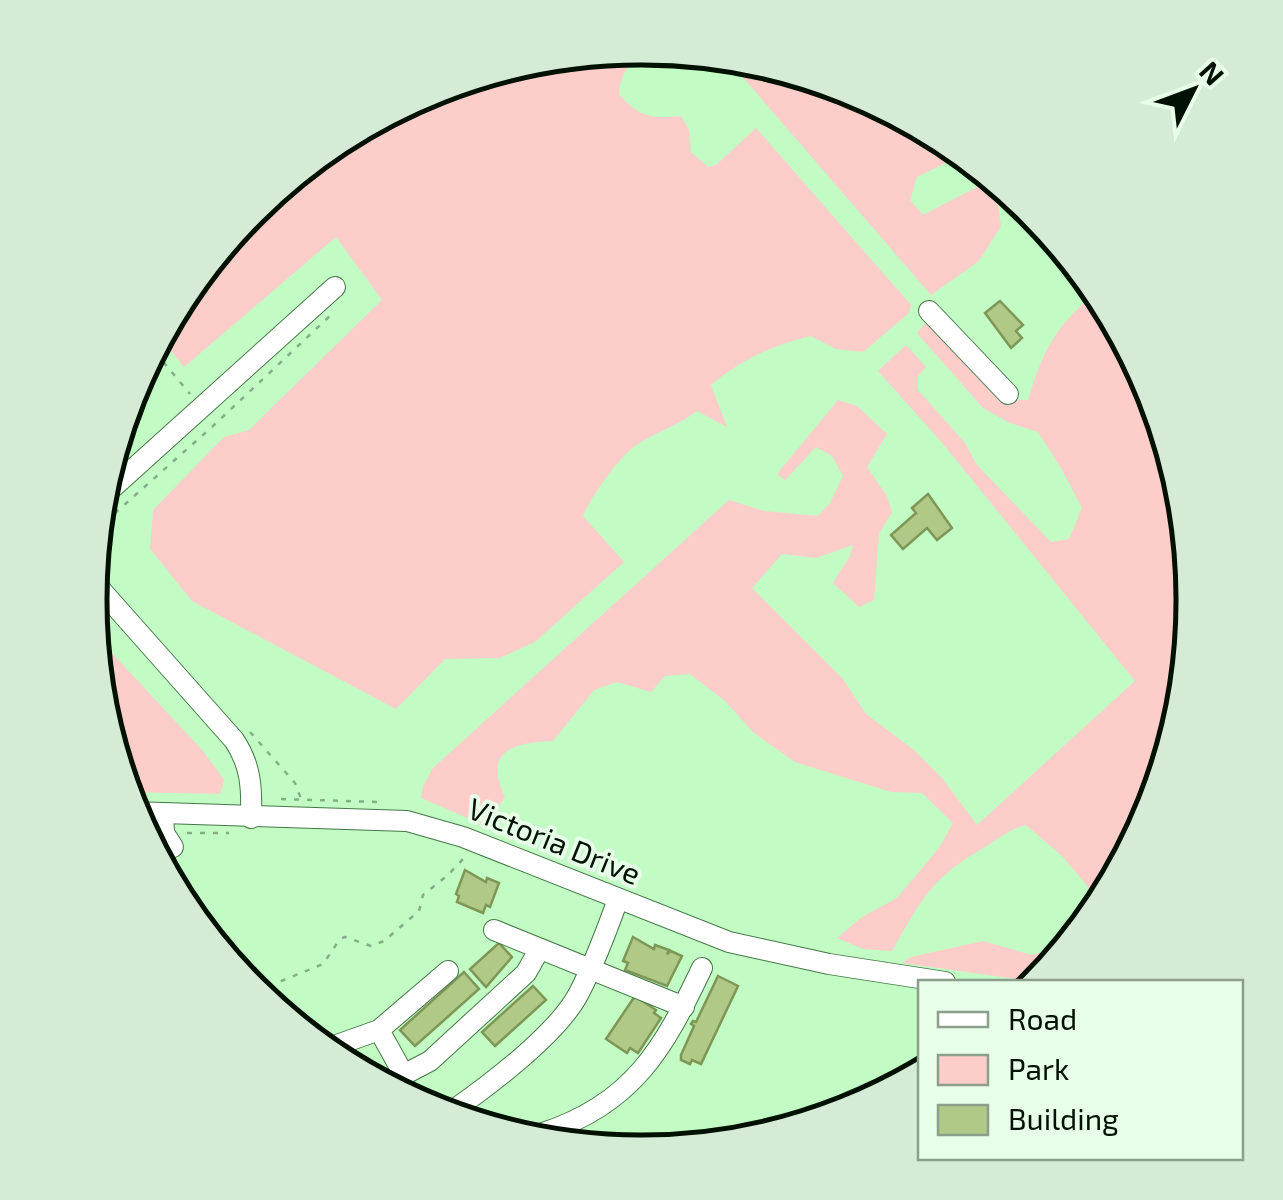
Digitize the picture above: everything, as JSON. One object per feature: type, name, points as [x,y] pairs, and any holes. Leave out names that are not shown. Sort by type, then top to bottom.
[{"type":"street","points":[[121,480],[335,286]]},
{"type":"street","points":[[929,311],[1008,394]]},
{"type":"street","points":[[107,597],[234,740],[245,759],[252,786],[250,818]]},
{"type":"street","name":"Victoria Drive","points":[[151,813],[385,820],[422,825],[463,837],[762,952],[934,980]]},
{"type":"street","points":[[163,814],[164,833],[173,847]]},
{"type":"street","points":[[461,1104],[564,1015],[579,994],[618,899]]},
{"type":"street","points":[[494,930],[684,1007]]},
{"type":"street","points":[[399,1077],[430,1061],[526,974],[539,950]]},
{"type":"street","points":[[559,1128],[572,1124],[630,1082],[652,1060],[671,1034],[702,968]]},
{"type":"street","points":[[342,1043],[379,1030],[448,971]]},
{"type":"street","points":[[379,1030],[395,1074]]},
{"type":"path","points":[[114,513],[326,321],[334,308]]},
{"type":"path","points":[[163,361],[190,394]]},
{"type":"path","points":[[256,738],[296,783],[301,799]]},
{"type":"path","points":[[278,799],[372,801]]},
{"type":"path","points":[[274,988],[291,975],[323,964],[340,938],[371,946],[384,941],[419,911],[422,895],[464,858]]},
{"type":"green space","points":[[632,65],[619,94],[646,115],[681,116],[689,130],[691,152],[708,167],[716,165],[756,128],[911,305],[909,313],[863,352],[836,349],[811,336],[758,354],[722,376],[711,385],[727,427],[697,411],[643,441],[613,469],[587,508],[583,516],[624,562],[535,642],[500,658],[445,659],[396,709],[192,601],[150,549],[153,510],[224,437],[249,430],[382,300],[336,237],[184,367],[169,349],[217,274],[263,222],[344,155],[405,120],[470,93],[537,75],[607,66]]},
{"type":"green space","points":[[740,74],[780,83],[846,106],[878,120],[948,162],[917,177],[910,200],[923,215],[979,186],[998,205],[1001,226],[979,261],[931,295]]},
{"type":"green space","points":[[1086,302],[1136,395],[1166,496],[1175,565],[1172,670],[1158,738],[1136,805],[1091,890],[1062,856],[1026,825],[967,858],[940,880],[920,903],[892,951],[863,949],[837,938],[862,917],[897,898],[939,848],[953,823],[922,793],[891,792],[795,762],[754,733],[725,701],[690,674],[665,676],[651,692],[617,682],[594,690],[553,741],[525,744],[505,753],[497,769],[505,797],[486,826],[421,798],[433,768],[729,500],[764,511],[818,516],[830,503],[843,476],[832,456],[816,447],[785,480],[777,474],[838,400],[857,406],[887,434],[867,467],[887,496],[892,512],[879,534],[874,600],[859,607],[833,583],[853,545],[816,558],[782,554],[752,588],[843,679],[866,714],[914,750],[942,778],[977,825],[1135,681],[944,445],[878,371],[906,345],[926,367],[918,376],[918,390],[965,443],[977,465],[1051,542],[1069,539],[1082,508],[1038,432],[983,408],[917,333],[933,314],[1005,399],[1028,400],[1051,343]]},
{"type":"green space","points":[[109,650],[203,751],[224,780],[220,794],[142,792],[117,704]]},
{"type":"green space","points":[[983,941],[1032,955],[1046,951],[1019,979],[902,963],[911,957]]},
{"type":"building","points":[[1000,301],[1023,325],[1016,331],[1022,338],[1011,348],[985,313]]},
{"type":"building","points":[[928,494],[952,528],[937,540],[927,528],[903,549],[891,535],[916,513],[912,508]]},
{"type":"building","points":[[465,870],[486,882],[487,878],[499,883],[490,907],[486,905],[483,913],[457,902]]},
{"type":"building","points":[[633,937],[654,949],[655,945],[669,950],[667,954],[671,951],[682,956],[667,986],[625,970],[628,963],[623,961]]},
{"type":"building","points":[[499,943],[512,957],[486,987],[470,969]]},
{"type":"building","points":[[464,972],[479,989],[415,1046],[400,1030]]},
{"type":"building","points":[[718,976],[738,986],[701,1064],[692,1060],[690,1064],[681,1060],[681,1055],[694,1026],[691,1024],[696,1022]]},
{"type":"building","points":[[533,986],[546,1000],[495,1046],[482,1032]]},
{"type":"building","points":[[635,996],[661,1018],[638,1053],[630,1048],[627,1053],[606,1039]]}]
